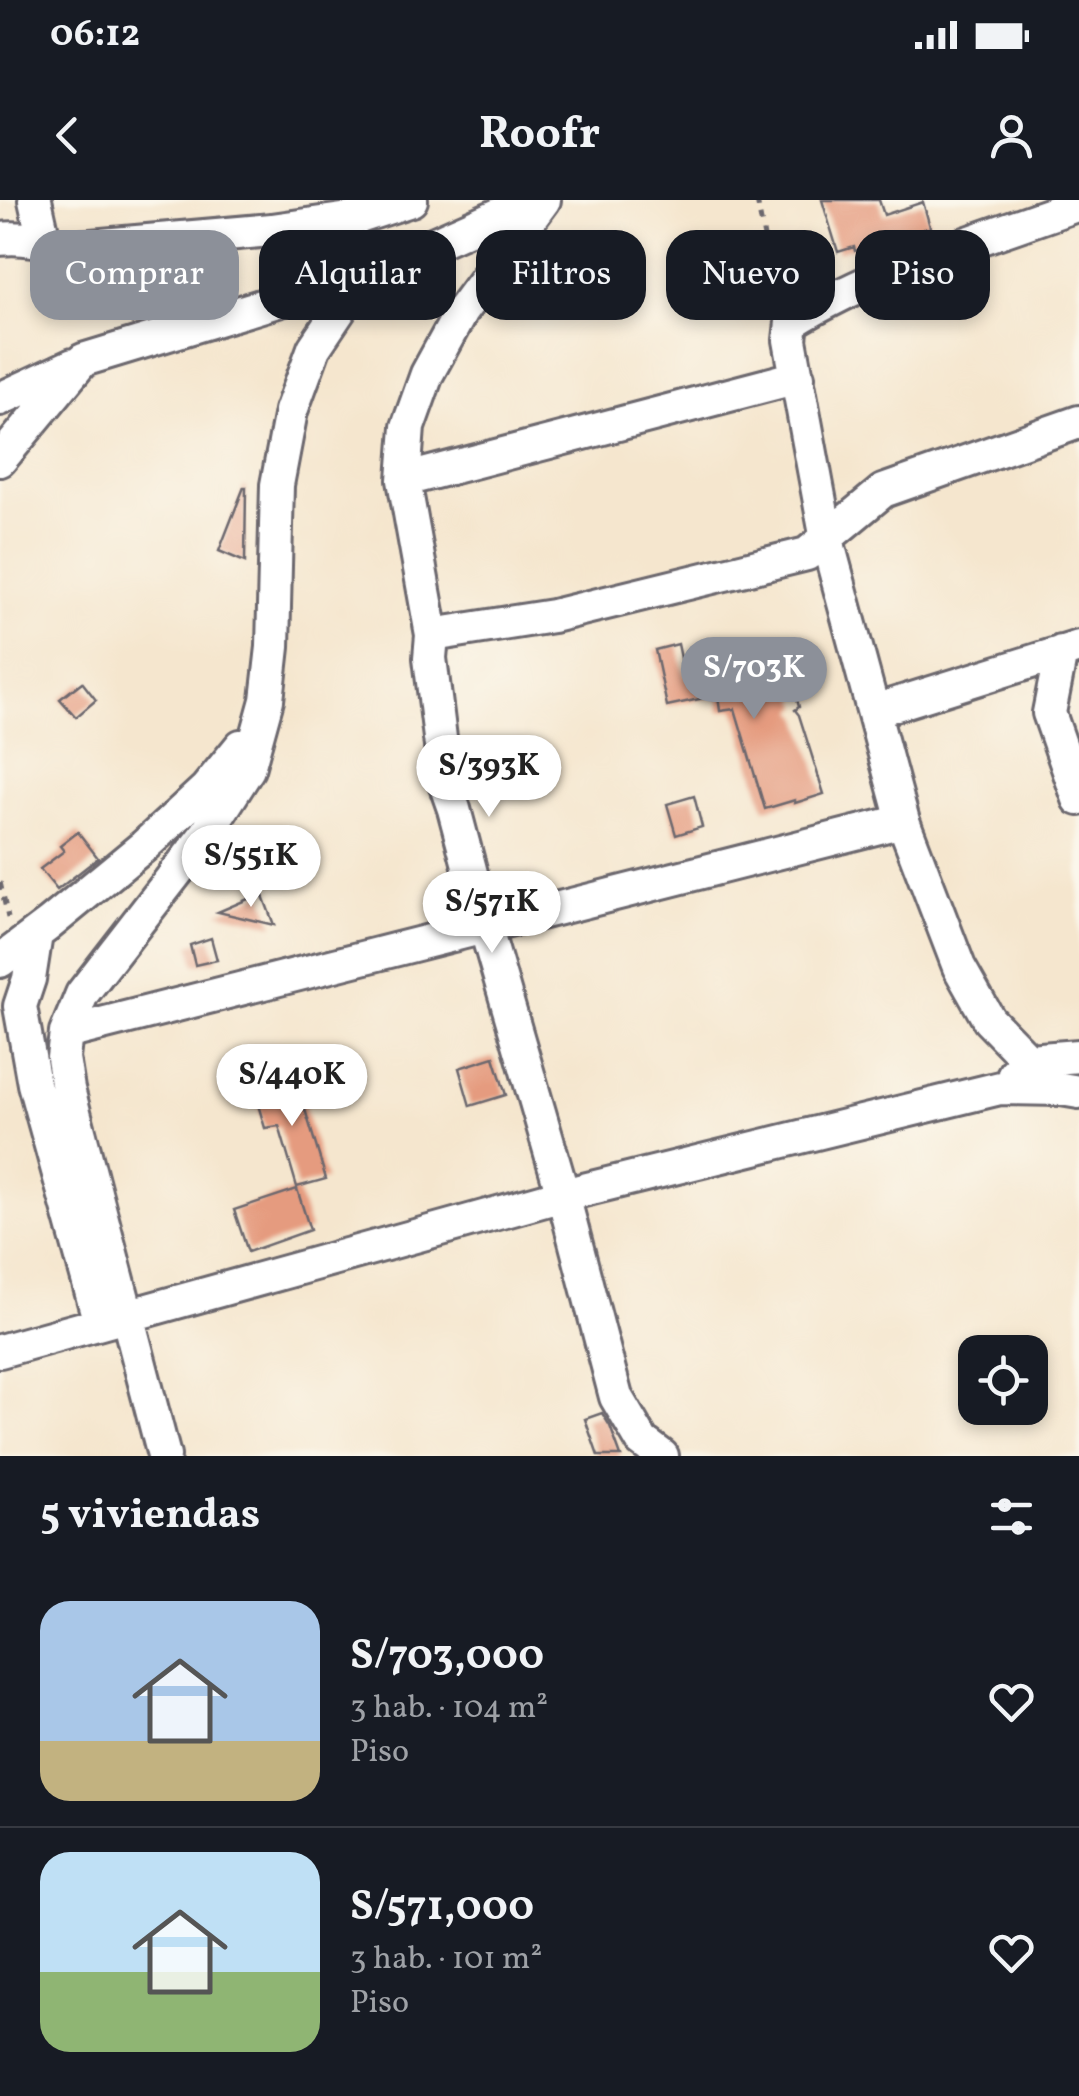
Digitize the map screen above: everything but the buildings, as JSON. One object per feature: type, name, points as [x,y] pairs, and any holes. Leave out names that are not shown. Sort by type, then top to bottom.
[{"type":"street","points":[[35,200],[42,230]]},
{"type":"street","points":[[170,230],[250,216],[356,218],[412,200]]},
{"type":"street","points":[[456,234],[532,200]]},
{"type":"street","points":[[544,200],[461,312],[427,374],[408,427],[404,480],[432,635],[430,658],[446,786],[563,1195],[616,1397],[642,1441],[662,1456]]},
{"type":"street","points":[[1028,1060],[989,1020],[958,967],[904,821],[827,540],[790,340],[792,322],[860,285],[1079,204]]},
{"type":"street","points":[[0,239],[30,240]]},
{"type":"street","points":[[0,398],[84,360],[259,307]]},
{"type":"street","points":[[113,1319],[68,1089],[66,1034],[82,994],[207,833],[248,768],[267,700],[273,646],[276,485],[291,412],[314,348],[333,320]]},
{"type":"street","points":[[0,460],[84,360]]},
{"type":"street","points":[[404,480],[798,377]]},
{"type":"street","points":[[432,635],[553,616],[808,554],[883,491],[1079,422]]},
{"type":"street","points":[[874,711],[1070,649]]},
{"type":"street","points":[[1070,649],[1049,712],[1079,799]]},
{"type":"street","points":[[0,961],[144,846],[206,789],[259,723]]},
{"type":"street","points":[[66,1034],[904,821]]},
{"type":"street","points":[[36,934],[20,1006],[34,1084],[164,1456]]},
{"type":"street","points":[[1000,1088],[1028,1060],[1079,1056]]},
{"type":"street","points":[[0,1351],[563,1195],[1000,1088],[1079,1092]]},
{"type":"path","points":[[756,200],[762,230]]}]
